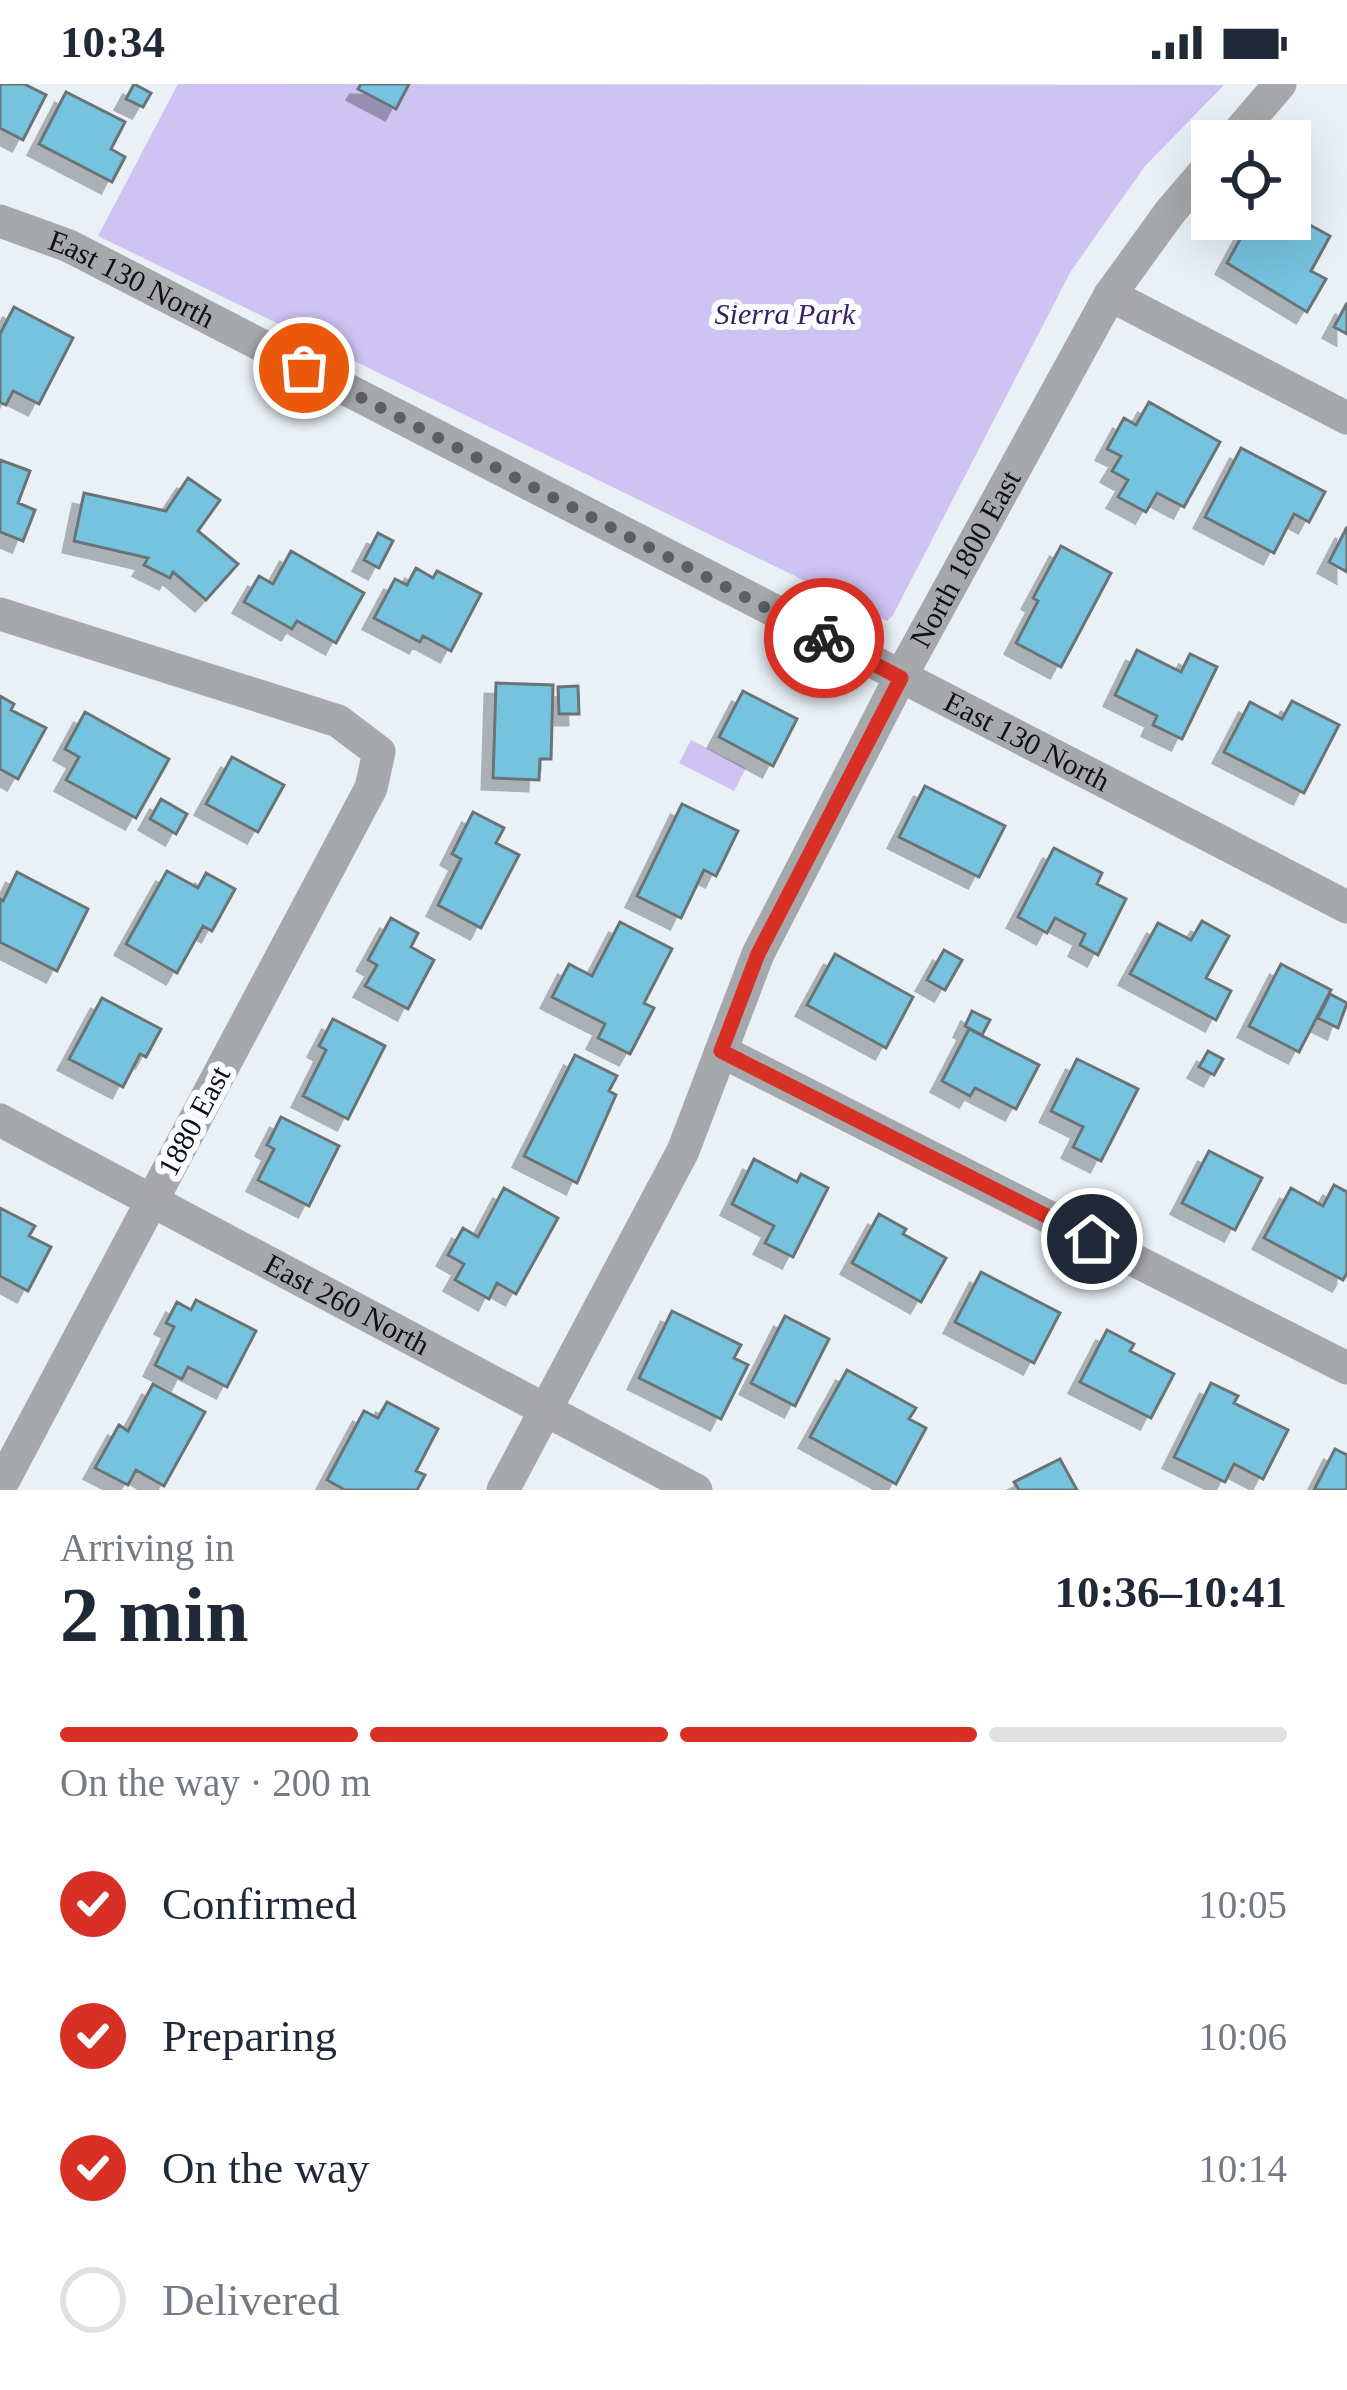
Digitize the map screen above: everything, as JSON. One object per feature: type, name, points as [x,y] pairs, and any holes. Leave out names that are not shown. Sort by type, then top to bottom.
[{"type":"street","points":[[1249,120],[1280,84]]},
{"type":"street","name":"North 1800 East","points":[[503,1490],[683,1151],[758,954],[901,678],[1110,295],[1191,188]]},
{"type":"street","name":"East 130 North","points":[[0,221],[82,253],[1347,908]]},
{"type":"street","points":[[1110,295],[1347,418]]},
{"type":"street","name":"1880 East","points":[[0,614],[338,721],[379,752],[371,788],[0,1487]]},
{"type":"street","points":[[721,1051],[1347,1368]]},
{"type":"street","name":"East 260 North","points":[[0,1120],[696,1490]]},
{"type":"green space","name":"Sierra Park","points":[[178,84],[1224,85],[1145,166],[1071,271],[887,621],[98,236]]},
{"type":"green space","points":[[691,740],[746,768],[734,791],[679,763]]},
{"type":"building","points":[[0,84],[24,84],[46,95],[23,140],[0,128]]},
{"type":"building","points":[[134,84],[151,93],[143,107],[126,99]]},
{"type":"building","points":[[361,84],[409,84],[396,109],[358,89]]},
{"type":"building","points":[[66,92],[125,122],[111,149],[125,157],[112,182],[39,144]]},
{"type":"building","points":[[1311,226],[1330,236],[1311,271],[1326,279],[1307,312],[1227,263],[1240,240],[1311,240]]},
{"type":"building","points":[[1347,303],[1347,334],[1334,327]]},
{"type":"building","points":[[14,307],[73,338],[39,404],[13,391],[6,405],[0,402],[0,334]]},
{"type":"building","points":[[1149,402],[1220,442],[1184,507],[1157,493],[1146,512],[1118,497],[1128,480],[1112,471],[1121,456],[1107,449],[1124,418],[1136,425]]},
{"type":"building","points":[[1241,448],[1325,492],[1309,522],[1294,514],[1274,553],[1205,517]]},
{"type":"building","points":[[0,460],[30,471],[18,503],[35,510],[23,541],[0,532]]},
{"type":"building","points":[[188,478],[220,500],[198,531],[238,564],[206,600],[173,572],[170,578],[144,565],[148,558],[74,541],[84,493],[166,511]]},
{"type":"building","points":[[1347,527],[1347,572],[1329,562]]},
{"type":"building","points":[[378,533],[393,541],[379,568],[364,560]]},
{"type":"building","points":[[1061,546],[1111,573],[1061,667],[1016,643]]},
{"type":"building","points":[[291,551],[364,593],[336,643],[297,621],[292,629],[244,602],[259,576],[273,584]]},
{"type":"building","points":[[416,568],[433,578],[437,571],[481,594],[451,651],[423,636],[420,642],[374,618],[395,579],[407,585]]},
{"type":"building","points":[[1137,650],[1181,672],[1190,654],[1217,667],[1182,739],[1153,725],[1157,716],[1115,695]]},
{"type":"building","points":[[496,683],[553,685],[551,759],[540,759],[539,780],[493,778]]},
{"type":"building","points":[[578,686],[579,714],[559,714],[558,687]]},
{"type":"building","points":[[743,691],[797,719],[773,766],[719,737]]},
{"type":"building","points":[[0,696],[14,704],[11,710],[46,728],[18,779],[0,769]]},
{"type":"building","points":[[1292,701],[1339,725],[1304,793],[1224,752],[1250,702],[1282,719]]},
{"type":"building","points":[[85,712],[169,759],[136,818],[66,780],[79,757],[65,749]]},
{"type":"building","points":[[232,757],[284,785],[258,832],[206,804]]},
{"type":"building","points":[[925,786],[1005,826],[979,877],[899,837]]},
{"type":"building","points":[[161,799],[187,814],[176,834],[150,819]]},
{"type":"building","points":[[682,804],[738,831],[716,876],[704,870],[681,918],[637,896]]},
{"type":"building","points":[[473,812],[504,828],[496,843],[519,855],[481,928],[438,905],[461,859],[452,854]]},
{"type":"building","points":[[1054,848],[1102,873],[1097,884],[1126,899],[1098,955],[1080,945],[1085,934],[1055,918],[1047,933],[1018,917]]},
{"type":"building","points":[[167,871],[198,888],[206,873],[235,889],[212,931],[203,926],[177,973],[126,944]]},
{"type":"building","points":[[17,872],[88,909],[57,971],[0,942],[0,899],[3,901]]},
{"type":"building","points":[[391,918],[418,933],[411,947],[434,960],[408,1009],[365,986],[377,965],[368,960]]},
{"type":"building","points":[[1202,921],[1229,936],[1206,978],[1231,991],[1216,1020],[1130,974],[1158,923],[1191,940]]},
{"type":"building","points":[[620,922],[672,949],[644,1003],[654,1008],[630,1054],[598,1038],[605,1024],[552,997],[569,964],[592,976]]},
{"type":"building","points":[[944,950],[962,960],[945,990],[927,980]]},
{"type":"building","points":[[835,954],[913,997],[886,1048],[807,1005]]},
{"type":"building","points":[[1281,964],[1331,990],[1299,1052],[1249,1026]]},
{"type":"building","points":[[1330,994],[1347,1003],[1338,1028],[1318,1018]]},
{"type":"building","points":[[102,998],[161,1029],[146,1057],[140,1054],[123,1087],[69,1059]]},
{"type":"building","points":[[972,1011],[990,1020],[982,1035],[965,1026]]},
{"type":"building","points":[[333,1019],[385,1046],[348,1119],[303,1096],[326,1050],[319,1046]]},
{"type":"building","points":[[969,1029],[1039,1065],[1016,1109],[975,1088],[970,1096],[942,1081]]},
{"type":"building","points":[[1208,1051],[1223,1059],[1214,1075],[1199,1067]]},
{"type":"building","points":[[575,1055],[617,1076],[609,1091],[616,1095],[577,1183],[524,1156]]},
{"type":"building","points":[[1077,1059],[1138,1089],[1101,1161],[1073,1147],[1083,1127],[1051,1111]]},
{"type":"building","points":[[281,1117],[339,1146],[309,1206],[258,1180],[274,1149],[267,1145]]},
{"type":"building","points":[[1209,1151],[1262,1178],[1235,1230],[1182,1203]]},
{"type":"building","points":[[754,1159],[797,1182],[801,1174],[828,1188],[793,1257],[765,1243],[774,1226],[732,1204]]},
{"type":"building","points":[[1334,1185],[1347,1192],[1347,1273],[1343,1280],[1264,1238],[1291,1188],[1323,1206]]},
{"type":"building","points":[[504,1188],[558,1218],[516,1294],[497,1283],[489,1299],[455,1280],[464,1264],[448,1255],[463,1228],[478,1237]]},
{"type":"building","points":[[0,1208],[35,1226],[29,1236],[51,1247],[28,1291],[0,1276]]},
{"type":"building","points":[[879,1214],[946,1258],[921,1302],[852,1263]]},
{"type":"building","points":[[981,1272],[1060,1313],[1034,1363],[955,1322]]},
{"type":"building","points":[[196,1300],[256,1331],[227,1387],[188,1367],[182,1379],[155,1365],[174,1327],[166,1323],[177,1302],[191,1310]]},
{"type":"building","points":[[672,1311],[741,1345],[734,1358],[748,1365],[721,1419],[639,1378]]},
{"type":"building","points":[[785,1316],[829,1339],[795,1406],[751,1383]]},
{"type":"building","points":[[1107,1330],[1134,1344],[1130,1351],[1174,1374],[1151,1418],[1080,1382]]},
{"type":"building","points":[[847,1370],[916,1408],[909,1419],[926,1428],[896,1484],[810,1437]]},
{"type":"building","points":[[1211,1383],[1238,1396],[1234,1403],[1288,1430],[1263,1479],[1234,1464],[1225,1482],[1174,1457]]},
{"type":"building","points":[[153,1384],[205,1412],[164,1486],[136,1470],[128,1485],[95,1468],[119,1425],[128,1431]]},
{"type":"building","points":[[387,1402],[438,1429],[416,1471],[425,1475],[417,1490],[345,1490],[327,1480],[364,1411],[378,1418]]},
{"type":"building","points":[[1335,1449],[1347,1455],[1347,1490],[1314,1490]]},
{"type":"building","points":[[1060,1459],[1077,1490],[1019,1490],[1014,1482]]},
{"type":"way so far","points":[[304,368],[824,638]]},
{"type":"route","points":[[824,638],[901,678],[758,954],[721,1051],[1092,1239]]}]
